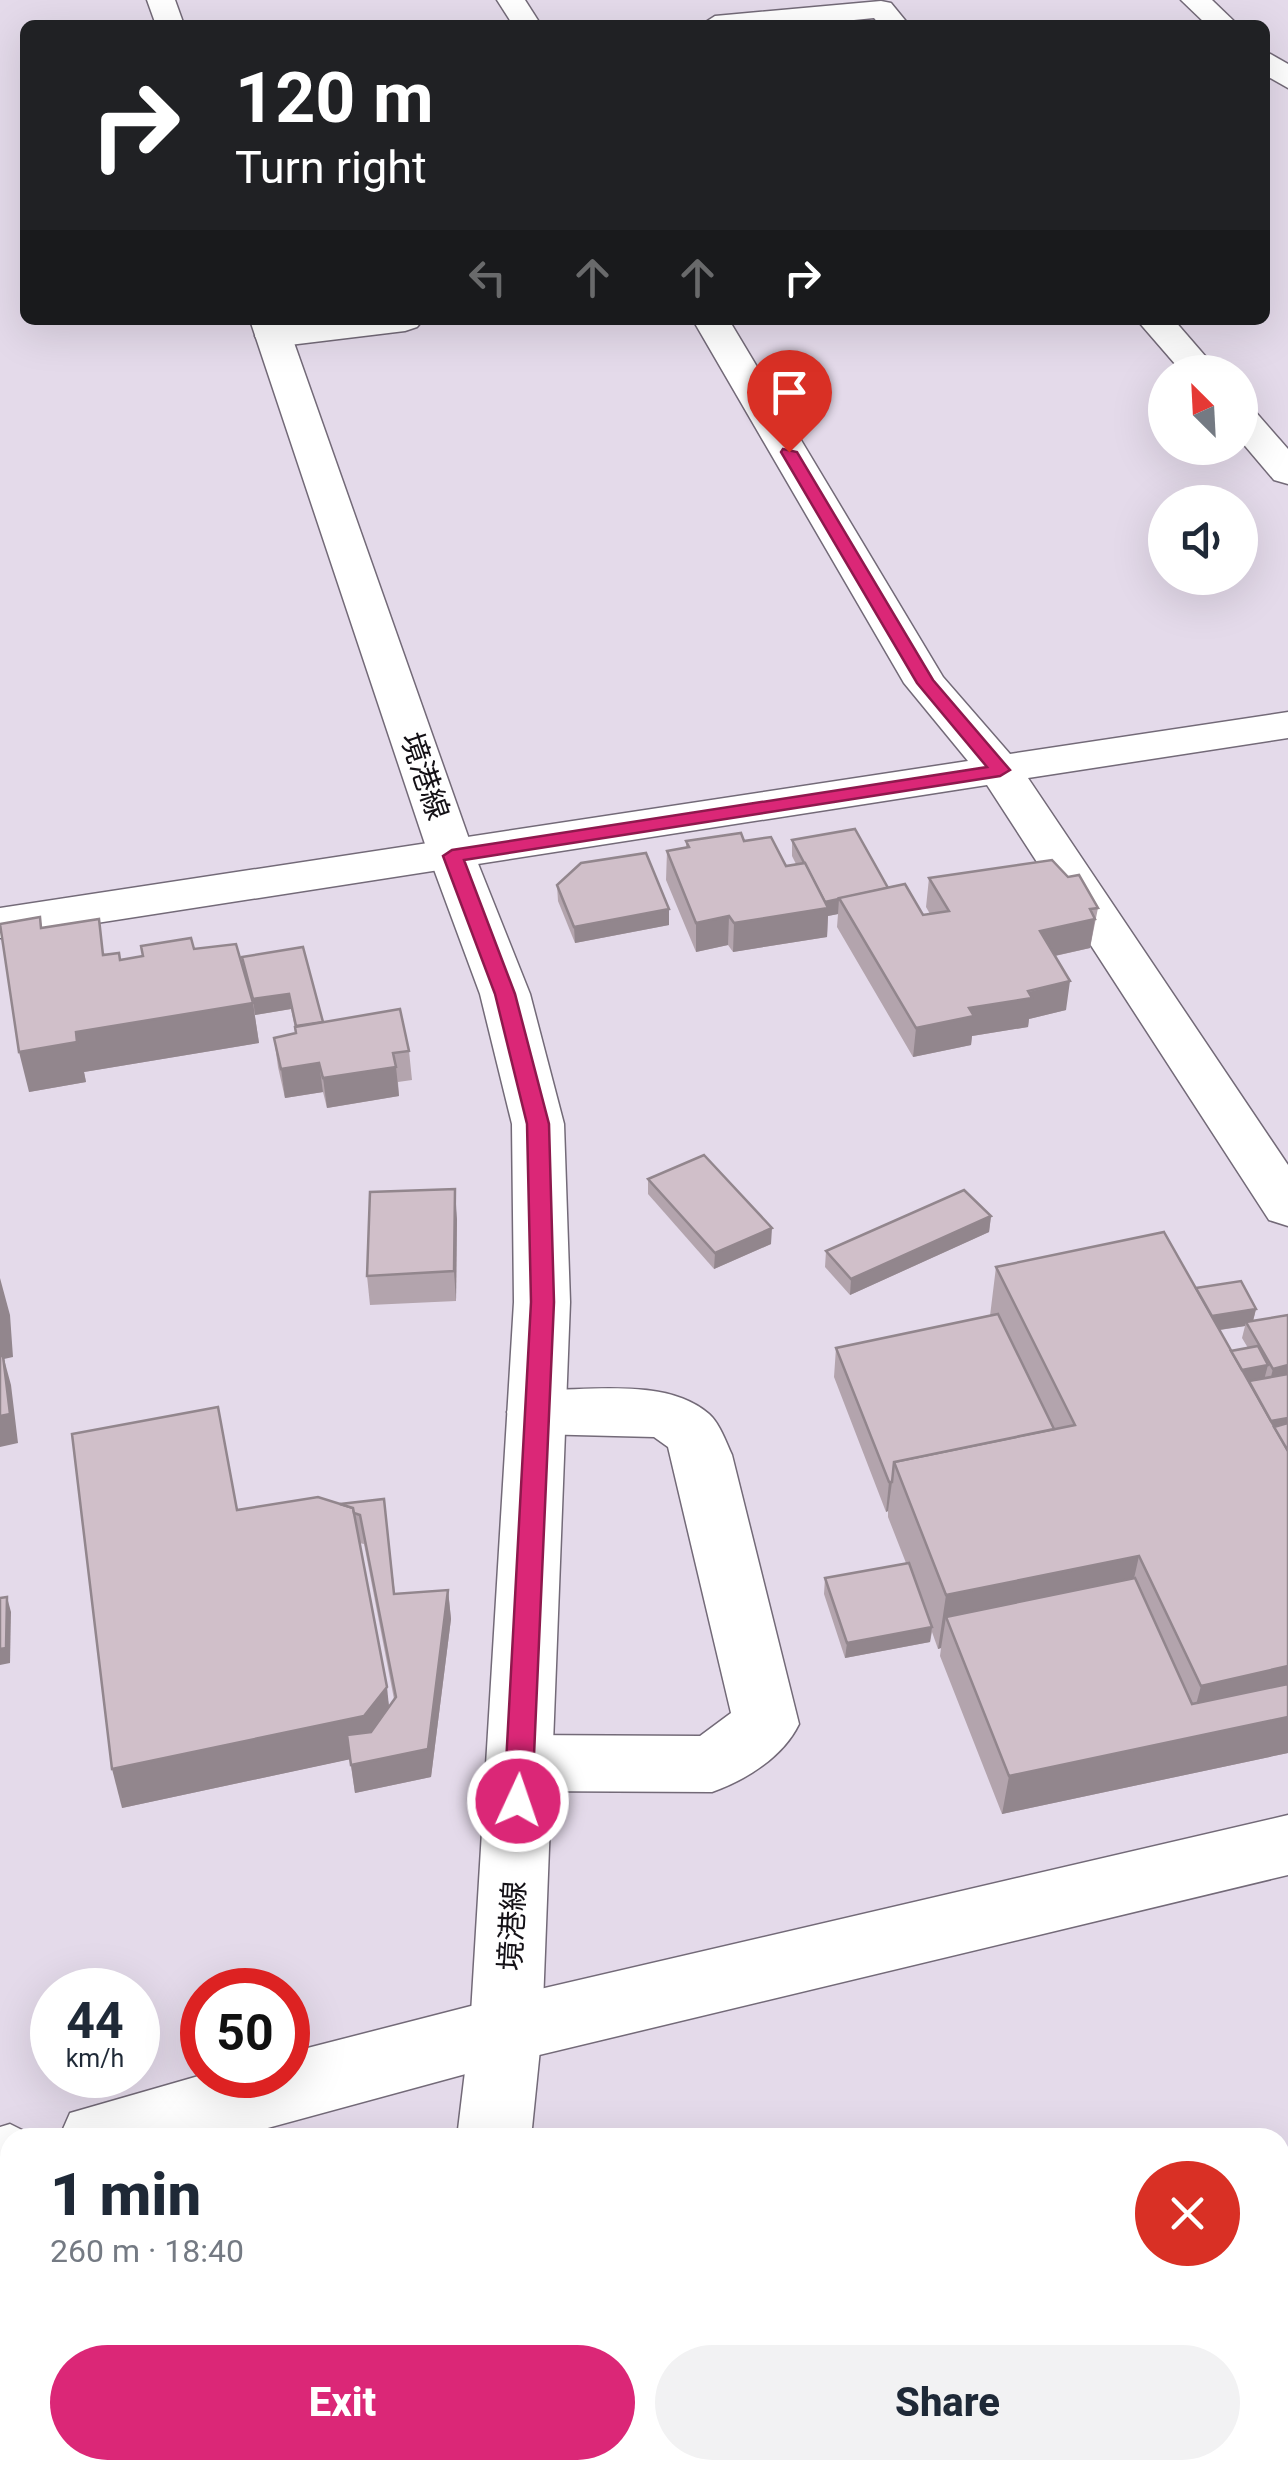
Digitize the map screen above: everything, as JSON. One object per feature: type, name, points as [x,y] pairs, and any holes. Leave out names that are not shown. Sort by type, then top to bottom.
[{"type":"street","points":[[1195,0],[1218,20]]},
{"type":"street","points":[[767,20],[881,9],[891,20]]},
{"type":"street","points":[[271,328],[322,325]]},
{"type":"street","points":[[714,325],[926,683],[1000,770],[1288,1206]]},
{"type":"street","points":[[1159,325],[1186,355]]},
{"type":"street","name":"境港線","points":[[271,328],[452,856],[505,994],[538,1124],[542,1302],[506,2030],[495,2128]]},
{"type":"street","points":[[1258,438],[1288,472]]},
{"type":"street","points":[[0,921],[452,856],[1288,725]]},
{"type":"street","points":[[520,1763],[712,1764],[766,1724],[702,1455],[690,1432],[665,1415],[536,1412]]},
{"type":"street","points":[[134,2128],[506,2030],[1288,1846]]},
{"type":"building","points":[[855,829],[888,888],[825,902],[792,840]]},
{"type":"building","points":[[741,833],[744,841],[771,837],[786,866],[805,863],[828,908],[734,923],[729,916],[696,923],[667,851],[689,847],[686,841]]},
{"type":"building","points":[[646,853],[669,909],[574,927],[557,885],[581,863]]},
{"type":"building","points":[[1052,860],[1068,877],[1079,875],[1098,908],[1090,909],[1095,919],[1040,931],[1070,981],[1028,991],[1032,998],[969,1008],[974,1016],[916,1028],[839,898],[905,884],[923,915],[949,911],[929,878]]},
{"type":"building","points":[[40,917],[41,928],[99,919],[103,955],[119,953],[120,960],[143,956],[141,946],[191,938],[194,949],[236,944],[253,1003],[76,1032],[77,1042],[19,1052],[0,924]]},
{"type":"building","points":[[303,947],[323,1022],[296,1026],[289,994],[253,999],[242,957]]},
{"type":"building","points":[[400,1009],[409,1051],[393,1053],[396,1067],[323,1078],[319,1063],[281,1069],[274,1038],[296,1033],[295,1027]]},
{"type":"building","points":[[704,1155],[772,1228],[715,1253],[648,1179]]},
{"type":"building","points":[[455,1189],[454,1271],[367,1276],[370,1192]]},
{"type":"building","points":[[964,1190],[991,1216],[851,1279],[826,1251]]},
{"type":"building","points":[[1164,1232],[1288,1451],[1288,1666],[1201,1686],[1139,1556],[946,1595],[894,1462],[1075,1425],[996,1267]]},
{"type":"building","points":[[1241,1281],[1256,1309],[1212,1316],[1196,1288]]},
{"type":"building","points":[[998,1314],[1054,1429],[894,1462],[889,1482],[836,1348]]},
{"type":"building","points":[[1288,1315],[1288,1365],[1273,1369],[1246,1322]]},
{"type":"building","points":[[1258,1346],[1268,1365],[1242,1370],[1231,1351]]},
{"type":"building","points":[[0,1356],[10,1414],[0,1416]]},
{"type":"building","points":[[1288,1374],[1288,1418],[1271,1421],[1249,1381]]},
{"type":"building","points":[[218,1407],[237,1510],[318,1497],[353,1508],[387,1687],[364,1716],[112,1769],[72,1434]]},
{"type":"building","points":[[1288,1423],[1288,1451],[1274,1427]]},
{"type":"building","points":[[384,1499],[394,1594],[448,1590],[428,1749],[351,1765],[347,1735],[371,1732],[396,1697],[360,1515],[340,1504]]},
{"type":"building","points":[[909,1563],[932,1627],[847,1643],[825,1578]]},
{"type":"building","points":[[1135,1578],[1192,1704],[1288,1684],[1288,1717],[1009,1776],[946,1617]]},
{"type":"building","points":[[7,1597],[6,1648],[0,1649],[0,1598]]},
{"type":"route","points":[[518,1801],[542,1302],[538,1124],[505,994],[452,856],[1000,770],[926,683],[789,452]]}]
